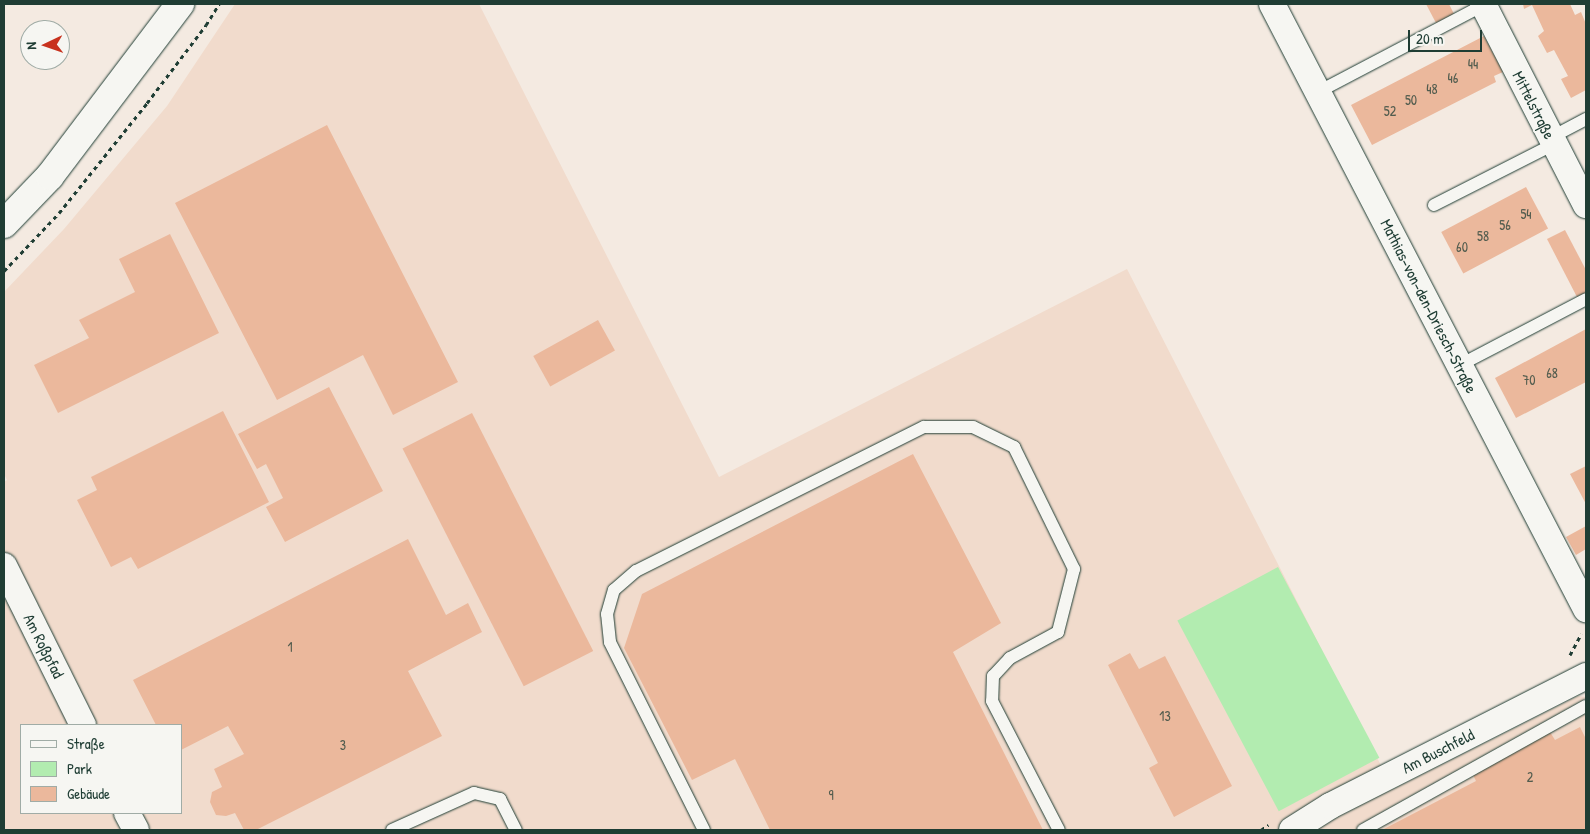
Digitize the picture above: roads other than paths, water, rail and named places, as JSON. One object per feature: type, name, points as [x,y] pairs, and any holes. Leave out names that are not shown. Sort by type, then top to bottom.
[{"type":"main road","points":[[4,224],[50,176],[180,4]]},
{"type":"street","name":"Mathias-von-den-Driesch-Straße","points":[[1272,4],[1586,609]]},
{"type":"street","name":"Mittelstraße","points":[[1484,5],[1586,205]]},
{"type":"street","name":"Am Roßpfad","points":[[4,566],[83,724]]},
{"type":"street","name":"Am Buschfeld","points":[[1292,830],[1330,806],[1586,676]]},
{"type":"street","points":[[128,814],[136,830]]},
{"type":"lane","points":[[1318,92],[1484,5]]},
{"type":"lane","points":[[1434,205],[1552,141],[1586,119]]},
{"type":"lane","points":[[1460,365],[1586,299]]},
{"type":"lane","points":[[704,830],[610,642],[607,614],[614,590],[636,571],[924,427],[973,427],[1014,448],[1074,570],[1058,632],[1010,658],[993,676],[992,701],[1059,830]]},
{"type":"lane","points":[[1363,830],[1586,706]]},
{"type":"lane","points":[[392,830],[474,792],[500,799],[516,830]]}]
